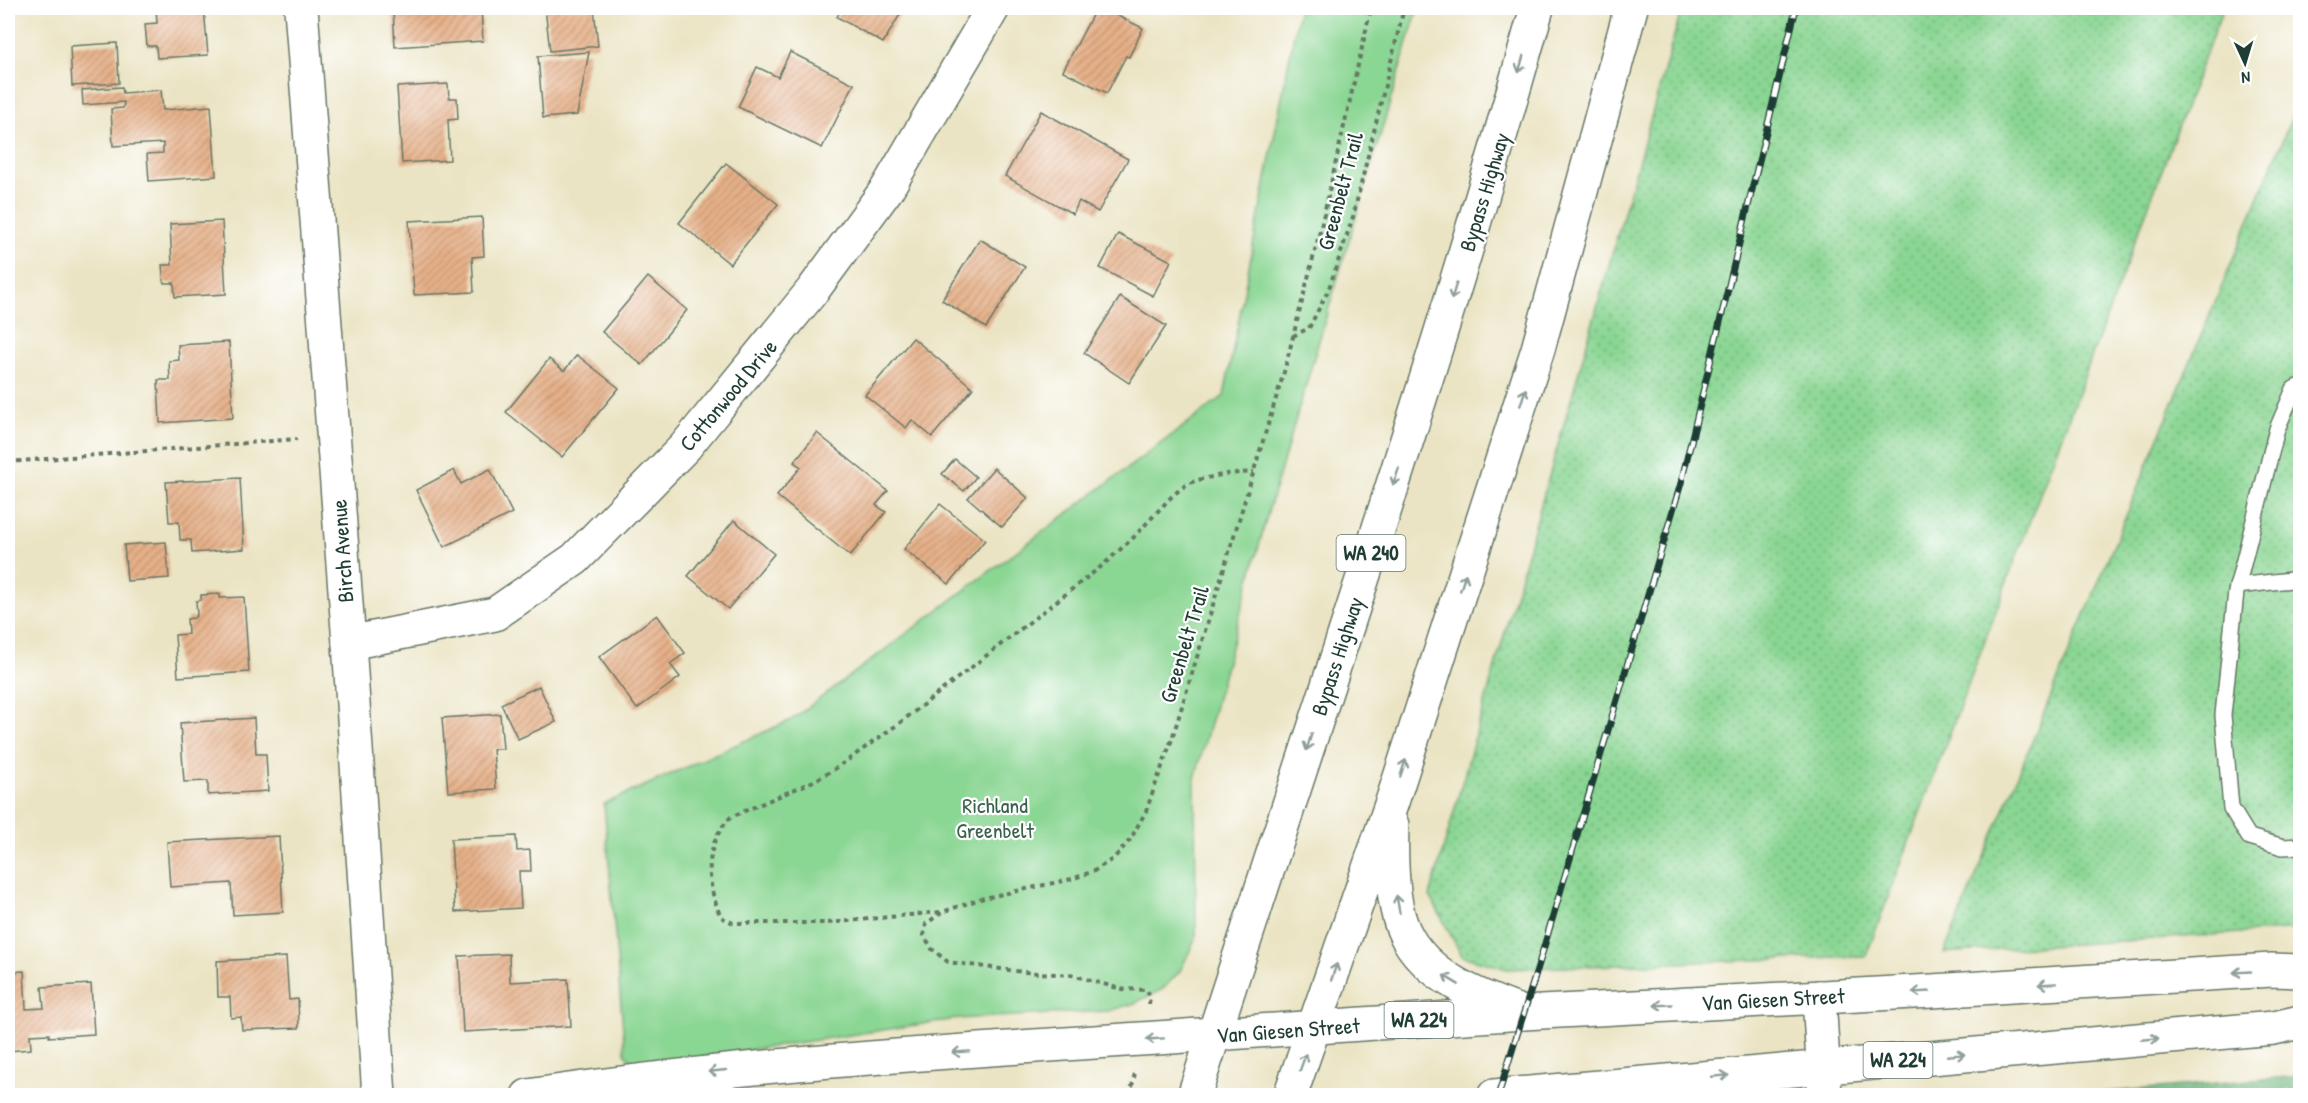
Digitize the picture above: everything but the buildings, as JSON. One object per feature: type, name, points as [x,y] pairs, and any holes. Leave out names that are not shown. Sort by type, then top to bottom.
[{"type":"main road","name":"Birch Avenue","points":[[301,8],[349,644],[379,1095]]},
{"type":"main road","name":"Cottonwood Drive","points":[[349,644],[495,614],[575,559],[685,447],[813,290],[886,189],[993,8]]},
{"type":"main road","name":"Bypass Highway","points":[[1194,1095],[1415,418],[1486,186],[1537,8]]},
{"type":"main road","points":[[1290,1095],[1393,799],[1538,349],[1631,8]]},
{"type":"main road","points":[[1393,799],[1393,866],[1397,906],[1403,930],[1414,948],[1428,963],[1451,980],[1492,1001],[1524,1013]]},
{"type":"main road","name":"Van Giesen Street","points":[[528,1095],[651,1078],[794,1064],[1214,1034],[1524,1013],[2260,970],[2301,971]]},
{"type":"main road","points":[[1819,997],[1824,1081]]},
{"type":"main road","name":"WA 224","points":[[1494,1095],[1824,1081],[2274,1028],[2301,1022]]},
{"type":"lane","points":[[2301,386],[2294,389],[2277,429],[2237,586],[2223,715],[2231,808],[2249,837],[2283,846],[2301,846]]},
{"type":"lane","points":[[2237,586],[2301,579]]},
{"type":"path","points":[[1293,336],[1321,227],[1371,8]]},
{"type":"path","name":"Greenbelt Trail","points":[[1254,472],[1226,474],[1197,480],[1179,490],[1160,507],[1132,539],[1103,565],[911,714],[816,780],[731,817],[722,826],[714,842],[710,875],[714,902],[721,917],[733,923],[828,923],[942,912],[980,899],[1072,879],[1094,871],[1114,858],[1130,840],[1146,811],[1172,739],[1254,472],[1293,336],[1309,328],[1328,291],[1353,217],[1404,8]]},
{"type":"path","points":[[8,462],[297,439]]},
{"type":"path","points":[[942,912],[926,924],[924,934],[932,949],[948,962],[1023,972],[1072,975],[1121,989],[1147,990]]},
{"type":"green space","name":"Richland Greenbelt","points":[[1299,8],[1418,8],[1269,509],[1195,778],[1196,938],[1180,971],[1163,989],[1135,1003],[1108,1011],[956,1019],[636,1067],[625,1053],[604,804],[791,720],[1224,396]]},
{"type":"green space","points":[[1682,8],[2223,8],[1866,956],[1507,969],[1462,956],[1430,896]]},
{"type":"green space","points":[[2300,98],[2300,929],[1944,953]]},
{"type":"green space","points":[[2300,1076],[2300,1095],[2073,1095]]},
{"type":"railway","points":[[1498,1096],[1681,483],[1796,8]]}]
